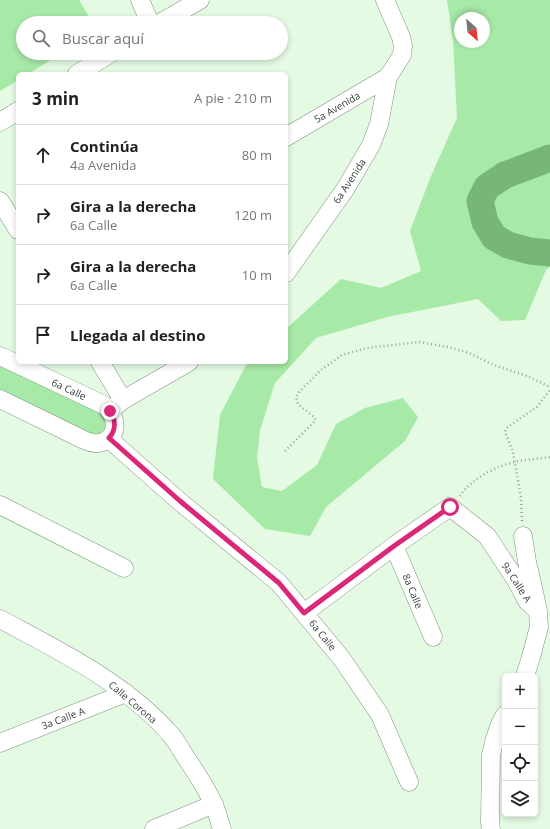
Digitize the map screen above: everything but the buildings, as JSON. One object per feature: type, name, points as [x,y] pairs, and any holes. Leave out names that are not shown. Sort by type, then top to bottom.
[{"type":"street","points":[[140,0],[147,16]]},
{"type":"street","points":[[172,16],[200,0]]},
{"type":"street","points":[[385,0],[401,37],[402,46],[402,56],[388,77]]},
{"type":"street","points":[[80,72],[100,60]]},
{"type":"street","name":"5a Avenida","points":[[288,136],[388,77]]},
{"type":"street","name":"6a Avenida","points":[[288,270],[346,188],[371,145],[379,124],[388,77]]},
{"type":"street","points":[[0,122],[16,112]]},
{"type":"street","points":[[0,201],[16,227]]},
{"type":"street","name":"6a Calle","points":[[0,356],[16,364]]},
{"type":"street","name":"6a Calle","points":[[17,364],[104,406],[117,405]]},
{"type":"street","points":[[0,399],[88,442],[98,443],[112,435],[115,428],[114,417],[117,405],[101,364]]},
{"type":"street","points":[[117,405],[186,364]]},
{"type":"street","name":"6a Calle","points":[[109,438],[180,501],[279,583],[342,659],[380,715],[409,782]]},
{"type":"street","points":[[0,505],[124,568]]},
{"type":"street","points":[[304,613],[394,546],[450,507]]},
{"type":"street","name":"9a Calle A","points":[[450,507],[487,536],[516,580],[527,601],[544,612],[526,673]]},
{"type":"street","points":[[523,536],[534,592],[544,612]]},
{"type":"street","name":"8a Calle","points":[[394,546],[432,637]]},
{"type":"street","name":"Calle Corona","points":[[0,619],[48,644],[92,670],[126,693],[148,712],[173,737],[190,763],[214,804],[222,829]]},
{"type":"street","name":"3a Calle A","points":[[0,743],[126,693]]},
{"type":"street","points":[[491,829],[491,755],[502,721]]},
{"type":"street","points":[[154,829],[214,804]]},
{"type":"path","points":[[285,451],[315,421],[315,418],[298,404],[296,397],[321,370],[342,355],[367,348],[419,342],[448,347],[469,353],[494,365],[527,376],[550,388],[537,407],[506,429],[505,432],[513,452],[515,462],[521,498],[523,536]]},
{"type":"path","points":[[450,507],[466,488],[494,469],[515,462],[550,457]]},
{"type":"green space","points":[[0,0],[79,0],[89,16],[16,16],[16,60],[51,60],[31,72],[16,72],[16,81],[0,91]]},
{"type":"green space","points":[[447,0],[550,0],[550,267],[546,270],[525,320],[501,321],[478,299],[387,317],[316,338],[275,383],[260,430],[257,458],[262,487],[282,491],[317,465],[336,424],[365,408],[403,398],[418,417],[405,441],[326,507],[310,536],[265,529],[213,479],[220,415],[246,365],[288,364],[288,327],[341,279],[381,288],[421,271],[410,231],[431,176],[457,118],[453,41]]},
{"type":"green space","points":[[0,356],[108,408],[106,441],[0,399]]},
{"type":"waterway","points":[[550,158],[505,175],[487,187],[480,201],[485,222],[494,237],[508,245],[530,251],[550,253]]},
{"type":"route","points":[[110,411],[114,417],[115,428],[109,438],[180,501],[279,583],[304,613],[394,546],[450,507]]}]
